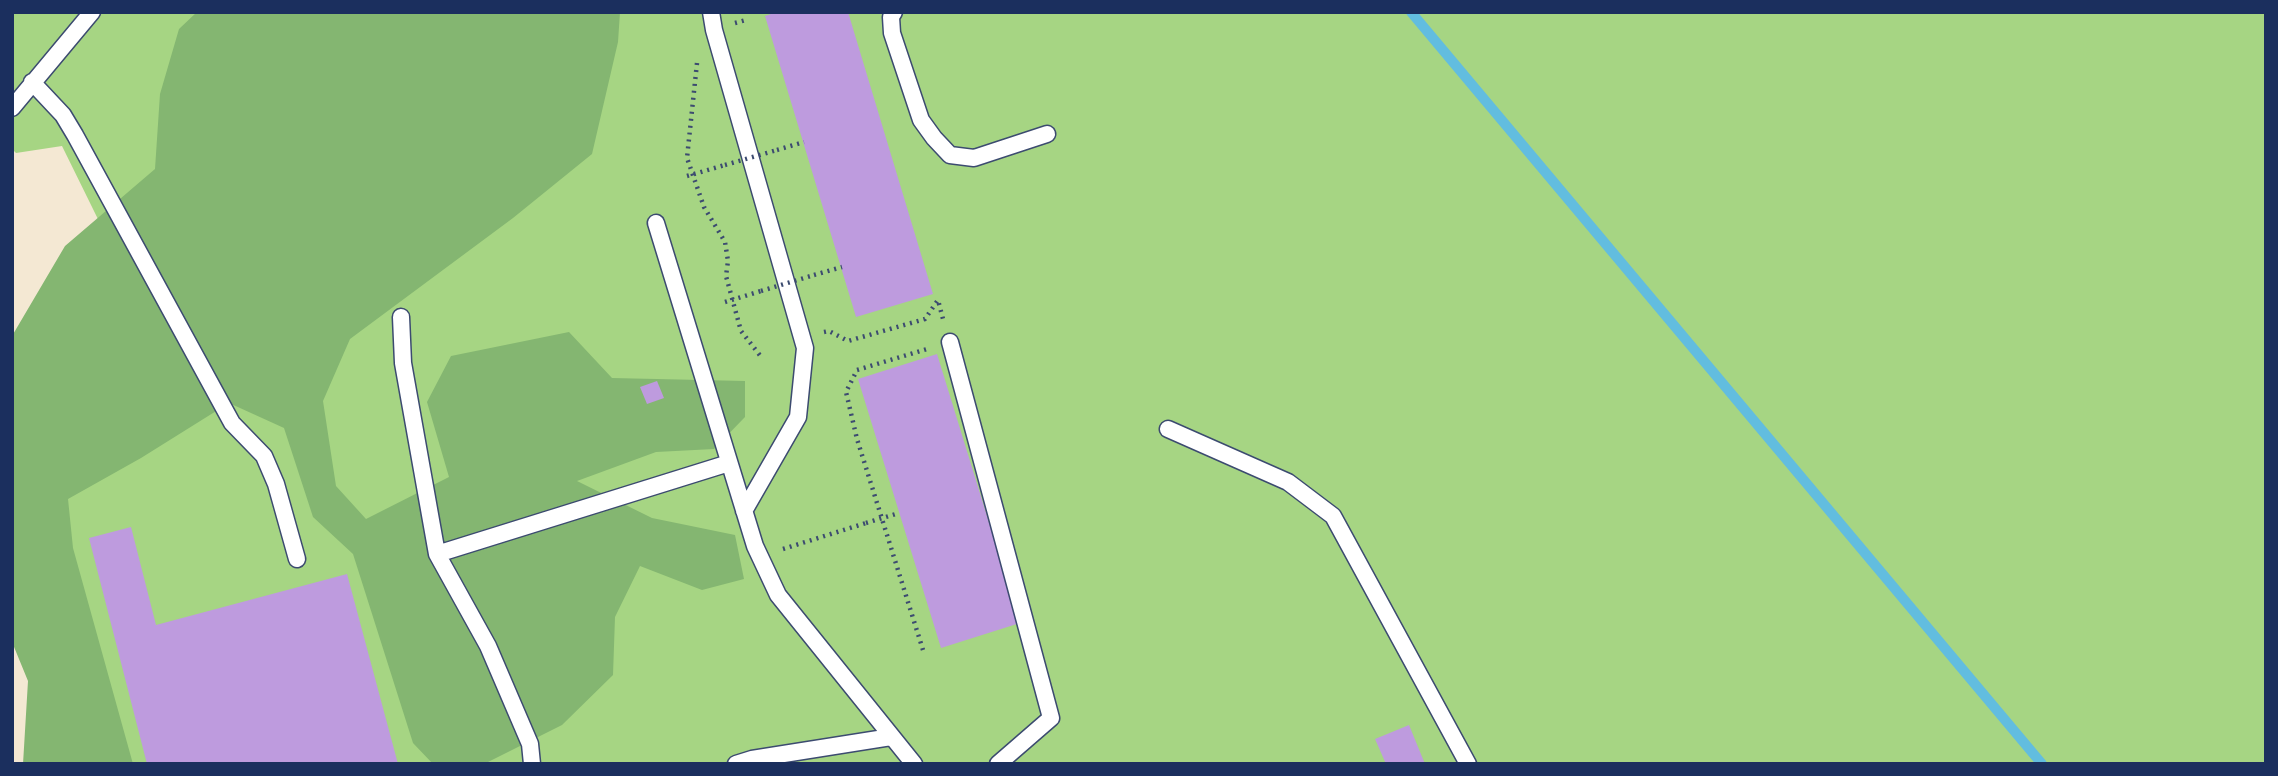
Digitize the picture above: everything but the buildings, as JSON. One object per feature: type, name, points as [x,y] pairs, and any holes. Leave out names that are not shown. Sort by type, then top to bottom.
[{"type":"lane","points":[[12,108],[92,12]]},
{"type":"lane","points":[[711,12],[805,348],[798,417],[744,511]]},
{"type":"lane","points":[[894,12],[891,17],[892,33],[921,120],[950,155],[974,159],[1047,134]]},
{"type":"lane","points":[[32,82],[63,115],[75,135],[232,424],[264,456],[276,484],[297,559]]},
{"type":"lane","points":[[656,223],[755,547],[778,595],[914,764]]},
{"type":"lane","points":[[401,317],[403,363],[437,554],[488,646],[530,744],[533,764]]},
{"type":"lane","points":[[950,342],[1051,718],[998,764]]},
{"type":"lane","points":[[1168,429],[1288,482],[1333,516],[1468,764]]},
{"type":"lane","points":[[437,554],[729,463]]},
{"type":"lane","points":[[736,764],[752,759],[891,737]]},
{"type":"path","points":[[715,30],[699,37],[687,158],[690,175],[704,207],[725,242],[729,261],[726,276],[741,331],[762,358]]},
{"type":"path","points":[[690,175],[804,142]]},
{"type":"path","points":[[725,302],[842,267]]},
{"type":"path","points":[[830,331],[848,341],[925,319],[938,300],[941,311]]},
{"type":"path","points":[[923,650],[857,439],[846,392],[857,370],[950,342]]},
{"type":"path","points":[[792,546],[900,513]]},
{"type":"green space","points":[[12,12],[2266,12],[2266,764],[97,764],[42,458],[183,392],[62,146],[16,153],[12,149]]},
{"type":"green space","points":[[197,12],[620,12],[618,42],[592,154],[513,218],[350,339],[323,401],[336,486],[366,519],[449,477],[427,402],[451,356],[569,332],[612,378],[745,381],[745,417],[714,449],[656,452],[577,481],[652,518],[735,535],[744,579],[702,590],[640,566],[615,617],[613,675],[562,725],[484,764],[433,764],[413,743],[353,554],[313,517],[284,428],[229,403],[141,458],[68,499],[73,548],[133,764],[23,764],[28,681],[12,642],[12,336],[65,246],[155,169],[160,94],[179,29]]},
{"type":"waterway","points":[[1411,12],[2042,764]]}]
